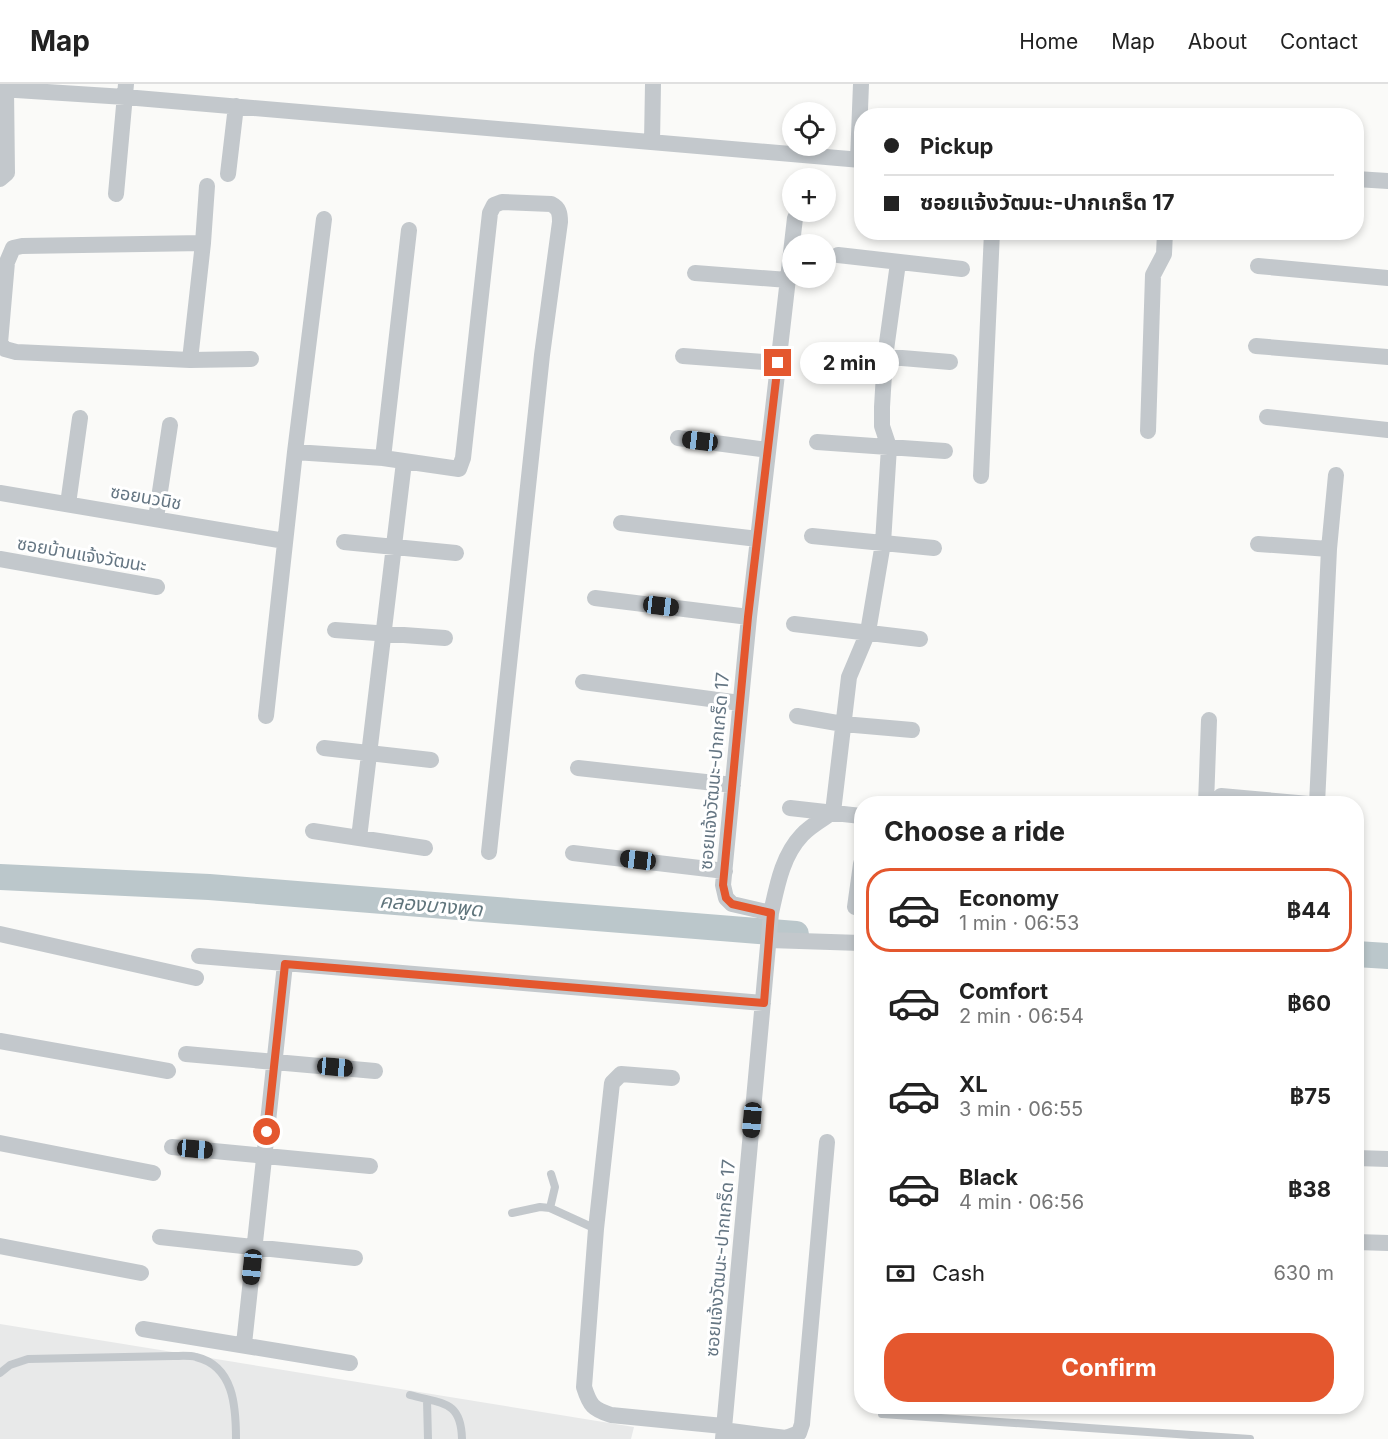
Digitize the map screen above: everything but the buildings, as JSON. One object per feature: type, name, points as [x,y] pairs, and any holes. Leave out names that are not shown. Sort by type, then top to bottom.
[{"type":"street","points":[[652,142],[653,84]]},
{"type":"street","points":[[861,84],[861,108]]},
{"type":"street","points":[[0,179],[7,173],[3,89],[126,90],[236,106],[854,159]]},
{"type":"street","points":[[116,194],[126,90]]},
{"type":"street","points":[[228,174],[236,106]]},
{"type":"street","points":[[1364,179],[1388,181]]},
{"type":"street","points":[[190,360],[207,186]]},
{"type":"street","points":[[295,452],[383,459],[459,469],[463,458],[490,213],[494,205],[502,202],[551,204],[557,207],[560,212],[560,222],[542,355],[489,852]]},
{"type":"street","points":[[266,716],[324,219]]},
{"type":"street","points":[[383,459],[409,230]]},
{"type":"street","points":[[981,476],[992,240]]},
{"type":"street","points":[[1148,431],[1153,275],[1164,254],[1165,240]]},
{"type":"street","points":[[203,243],[13,248],[7,262],[0,343],[5,349],[16,352],[190,360],[251,359]]},
{"type":"street","points":[[838,255],[962,269]]},
{"type":"street","points":[[854,942],[770,929],[780,872],[789,855],[802,835],[833,812],[849,677],[868,632],[883,543],[889,447],[882,426],[885,357],[898,263]]},
{"type":"street","points":[[1258,266],[1388,278]]},
{"type":"street","points":[[695,273],[782,280]]},
{"type":"street","name":"ซอยแจ้งวัฒนะ-ปากเกร็ด 17","points":[[723,1432],[770,929],[732,904],[726,898],[723,885],[748,617],[787,288]]},
{"type":"street","points":[[1256,346],[1388,357]]},
{"type":"street","points":[[830,352],[950,362]]},
{"type":"street","points":[[683,356],[778,363]]},
{"type":"street","points":[[1267,417],[1388,430]]},
{"type":"street","points":[[68,504],[80,418]]},
{"type":"street","points":[[156,518],[170,424]]},
{"type":"street","points":[[678,438],[768,450]]},
{"type":"street","points":[[817,442],[945,451]]},
{"type":"street","points":[[359,838],[404,462]]},
{"type":"street","points":[[1317,796],[1329,549],[1335,475]]},
{"type":"street","name":"ซอยนวนิช","points":[[0,493],[285,541]]},
{"type":"street","points":[[621,523],[758,539]]},
{"type":"street","points":[[812,536],[934,548]]},
{"type":"street","points":[[344,542],[456,553]]},
{"type":"street","points":[[1258,544],[1329,549]]},
{"type":"street","name":"ซอยบ้านแจ้งวัฒนะ","points":[[0,560],[157,587]]},
{"type":"street","points":[[595,598],[748,617]]},
{"type":"street","points":[[794,624],[920,639]]},
{"type":"street","points":[[335,630],[445,638]]},
{"type":"street","points":[[583,682],[740,703]]},
{"type":"street","points":[[797,716],[843,724],[912,730]]},
{"type":"street","points":[[1206,796],[1209,720]]},
{"type":"street","points":[[324,748],[431,760]]},
{"type":"street","points":[[578,768],[733,785]]},
{"type":"street","points":[[790,808],[854,815]]},
{"type":"street","points":[[313,831],[425,848]]},
{"type":"street","points":[[573,853],[725,871]]},
{"type":"street","points":[[0,934],[196,978]]},
{"type":"street","points":[[199,956],[764,1003]]},
{"type":"street","points":[[244,1344],[285,964]]},
{"type":"street","points":[[0,1041],[168,1071]]},
{"type":"street","points":[[186,1054],[375,1071]]},
{"type":"street","points":[[672,1078],[621,1074],[612,1083],[596,1229],[584,1387],[595,1409],[611,1415],[723,1432],[786,1438],[799,1433],[802,1424],[826,1142]]},
{"type":"street","points":[[0,1143],[153,1173]]},
{"type":"street","points":[[172,1147],[370,1166]]},
{"type":"street","points":[[1364,1158],[1388,1159]]},
{"type":"street","points":[[160,1237],[355,1258]]},
{"type":"street","points":[[1364,1242],[1388,1243]]},
{"type":"street","points":[[0,1246],[141,1274]]},
{"type":"street","points":[[143,1329],[350,1363]]},
{"type":"lane","points":[[550,1208],[555,1187],[551,1174]]},
{"type":"lane","points":[[512,1213],[540,1207],[550,1208],[596,1229]]},
{"type":"lane","points":[[0,1372],[10,1365],[28,1359],[196,1357],[214,1365],[227,1378],[236,1413],[236,1439]]},
{"type":"lane","points":[[410,1395],[452,1407],[461,1423],[462,1439]]},
{"type":"lane","points":[[427,1400],[428,1439]]},
{"type":"lane","points":[[882,1414],[1250,1439]]},
{"type":"shaded area","points":[[0,1324],[634,1427],[631,1439],[0,1439]]},
{"type":"waterway","name":"คลองบางพูด","points":[[0,877],[209,887],[796,934]]},
{"type":"waterway","name":"คลองบางพูด","points":[[1364,954],[1388,956]]},
{"type":"route","points":[[267,1132],[285,964],[764,1003],[771,913],[732,904],[726,898],[723,885],[748,617],[778,363]]}]
